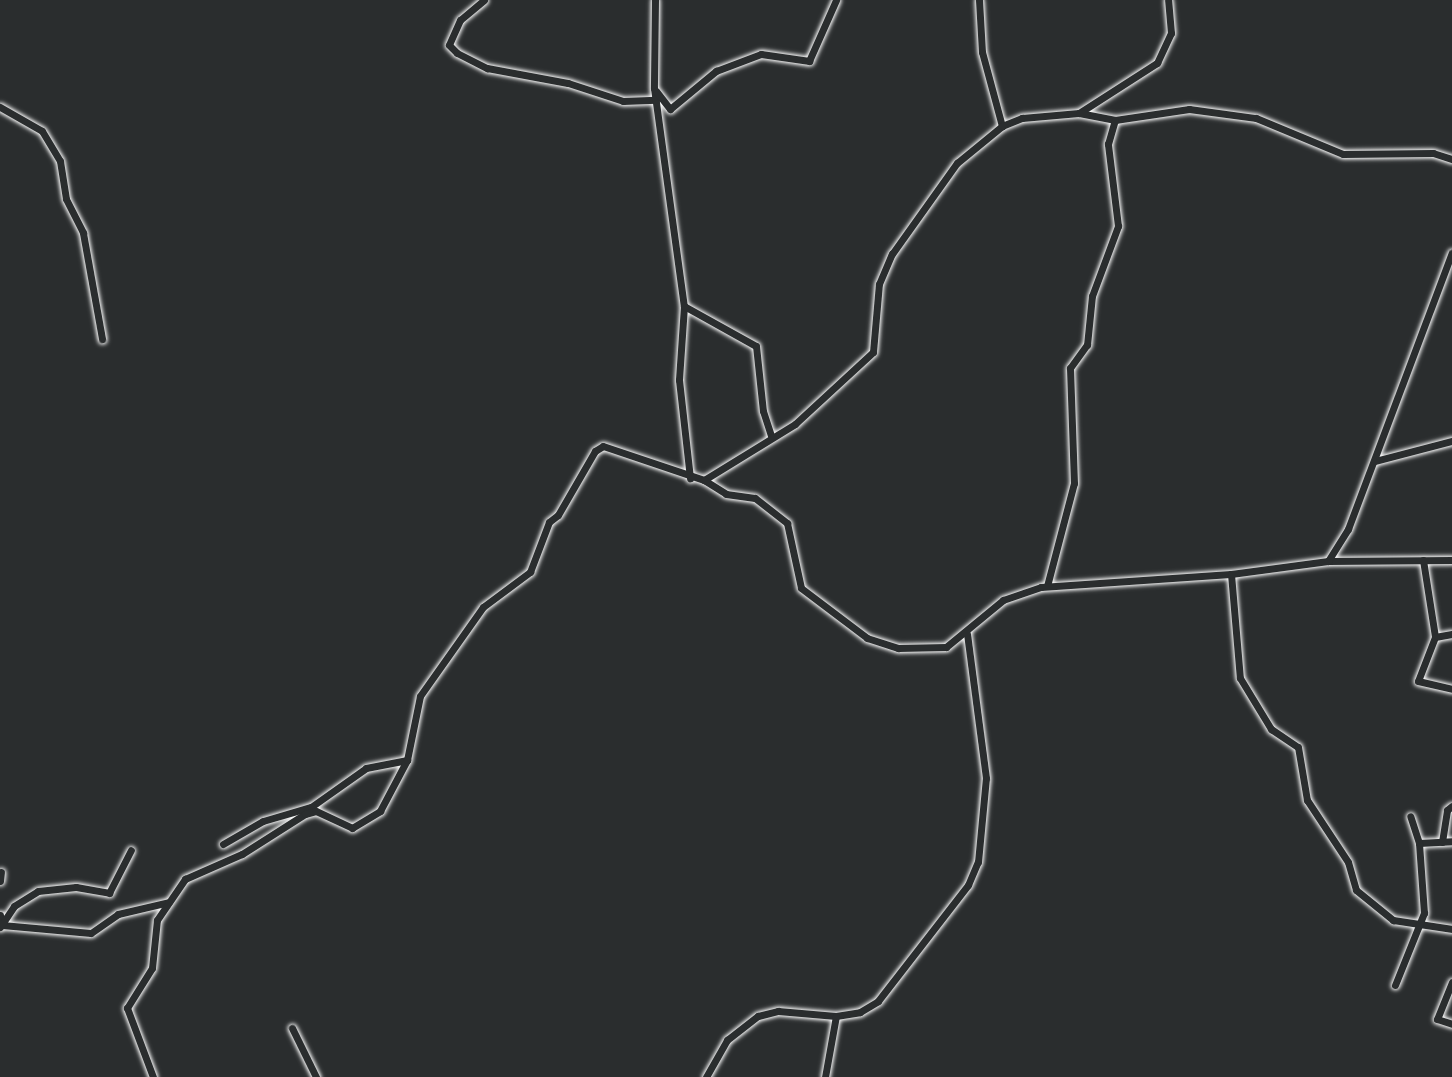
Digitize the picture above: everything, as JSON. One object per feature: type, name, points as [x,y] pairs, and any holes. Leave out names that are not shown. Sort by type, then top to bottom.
[{"type":"street","points":[[484,0],[460,20],[449,45],[457,53],[487,68],[568,83],[623,102],[656,100]]},
{"type":"street","points":[[655,0],[654,88],[684,306],[679,380],[690,478]]},
{"type":"street","points":[[654,88],[670,110],[716,71],[761,54],[809,61],[836,0]]},
{"type":"street","points":[[979,0],[982,52],[1002,126]]},
{"type":"street","points":[[1079,113],[1157,63],[1171,33],[1168,0]]},
{"type":"street","points":[[0,107],[42,131],[61,161],[66,199],[83,233],[102,339]]},
{"type":"street","points":[[704,480],[814,408],[873,352],[879,284],[892,254],[957,163],[1002,126],[1022,118],[1079,113],[1115,120],[1189,109],[1256,118],[1343,154],[1433,153],[1452,159]]},
{"type":"street","points":[[1047,586],[1074,482],[1070,368],[1087,345],[1092,296],[1118,226],[1108,144],[1115,120]]},
{"type":"street","points":[[1328,561],[1348,528],[1375,461],[1452,253]]},
{"type":"street","points":[[684,306],[756,346],[772,438]]},
{"type":"street","points":[[1375,461],[1452,442]]},
{"type":"street","points":[[153,1077],[127,1008],[152,968],[157,920],[185,878],[242,854],[305,814],[316,811],[352,828],[363,824],[380,811],[407,760],[420,696],[482,607],[530,572],[549,522],[558,515],[595,451],[603,446],[690,478],[704,480],[726,494],[755,498],[787,523],[801,588],[867,638],[922,650],[946,647],[967,634],[1003,600],[1047,586],[1231,574],[1328,561],[1452,560]]},
{"type":"street","points":[[1423,560],[1435,637],[1418,681],[1452,689]]},
{"type":"street","points":[[1231,574],[1237,667],[1248,696],[1271,729],[1298,747],[1307,800],[1348,862],[1362,899],[1393,920],[1419,927],[1452,929]]},
{"type":"street","points":[[706,1077],[727,1040],[758,1016],[778,1011],[836,1016],[860,1012],[878,1001],[974,874],[986,778],[967,634]]},
{"type":"street","points":[[1435,637],[1452,634]]},
{"type":"street","points":[[223,844],[263,821],[310,807],[366,768],[407,760]]},
{"type":"street","points":[[1442,842],[1447,810],[1452,806]]},
{"type":"street","points":[[1395,985],[1424,913],[1419,843],[1410,816]]},
{"type":"street","points":[[1419,843],[1452,841]]},
{"type":"street","points":[[1,927],[15,906],[38,891],[76,887],[109,893],[131,850]]},
{"type":"street","points":[[1,927],[91,933],[118,914],[169,902]]},
{"type":"street","points":[[0,915],[1,927]]},
{"type":"street","points":[[1452,982],[1437,1019],[1452,1024]]},
{"type":"street","points":[[825,1077],[836,1016]]},
{"type":"street","points":[[292,1028],[316,1077]]}]
